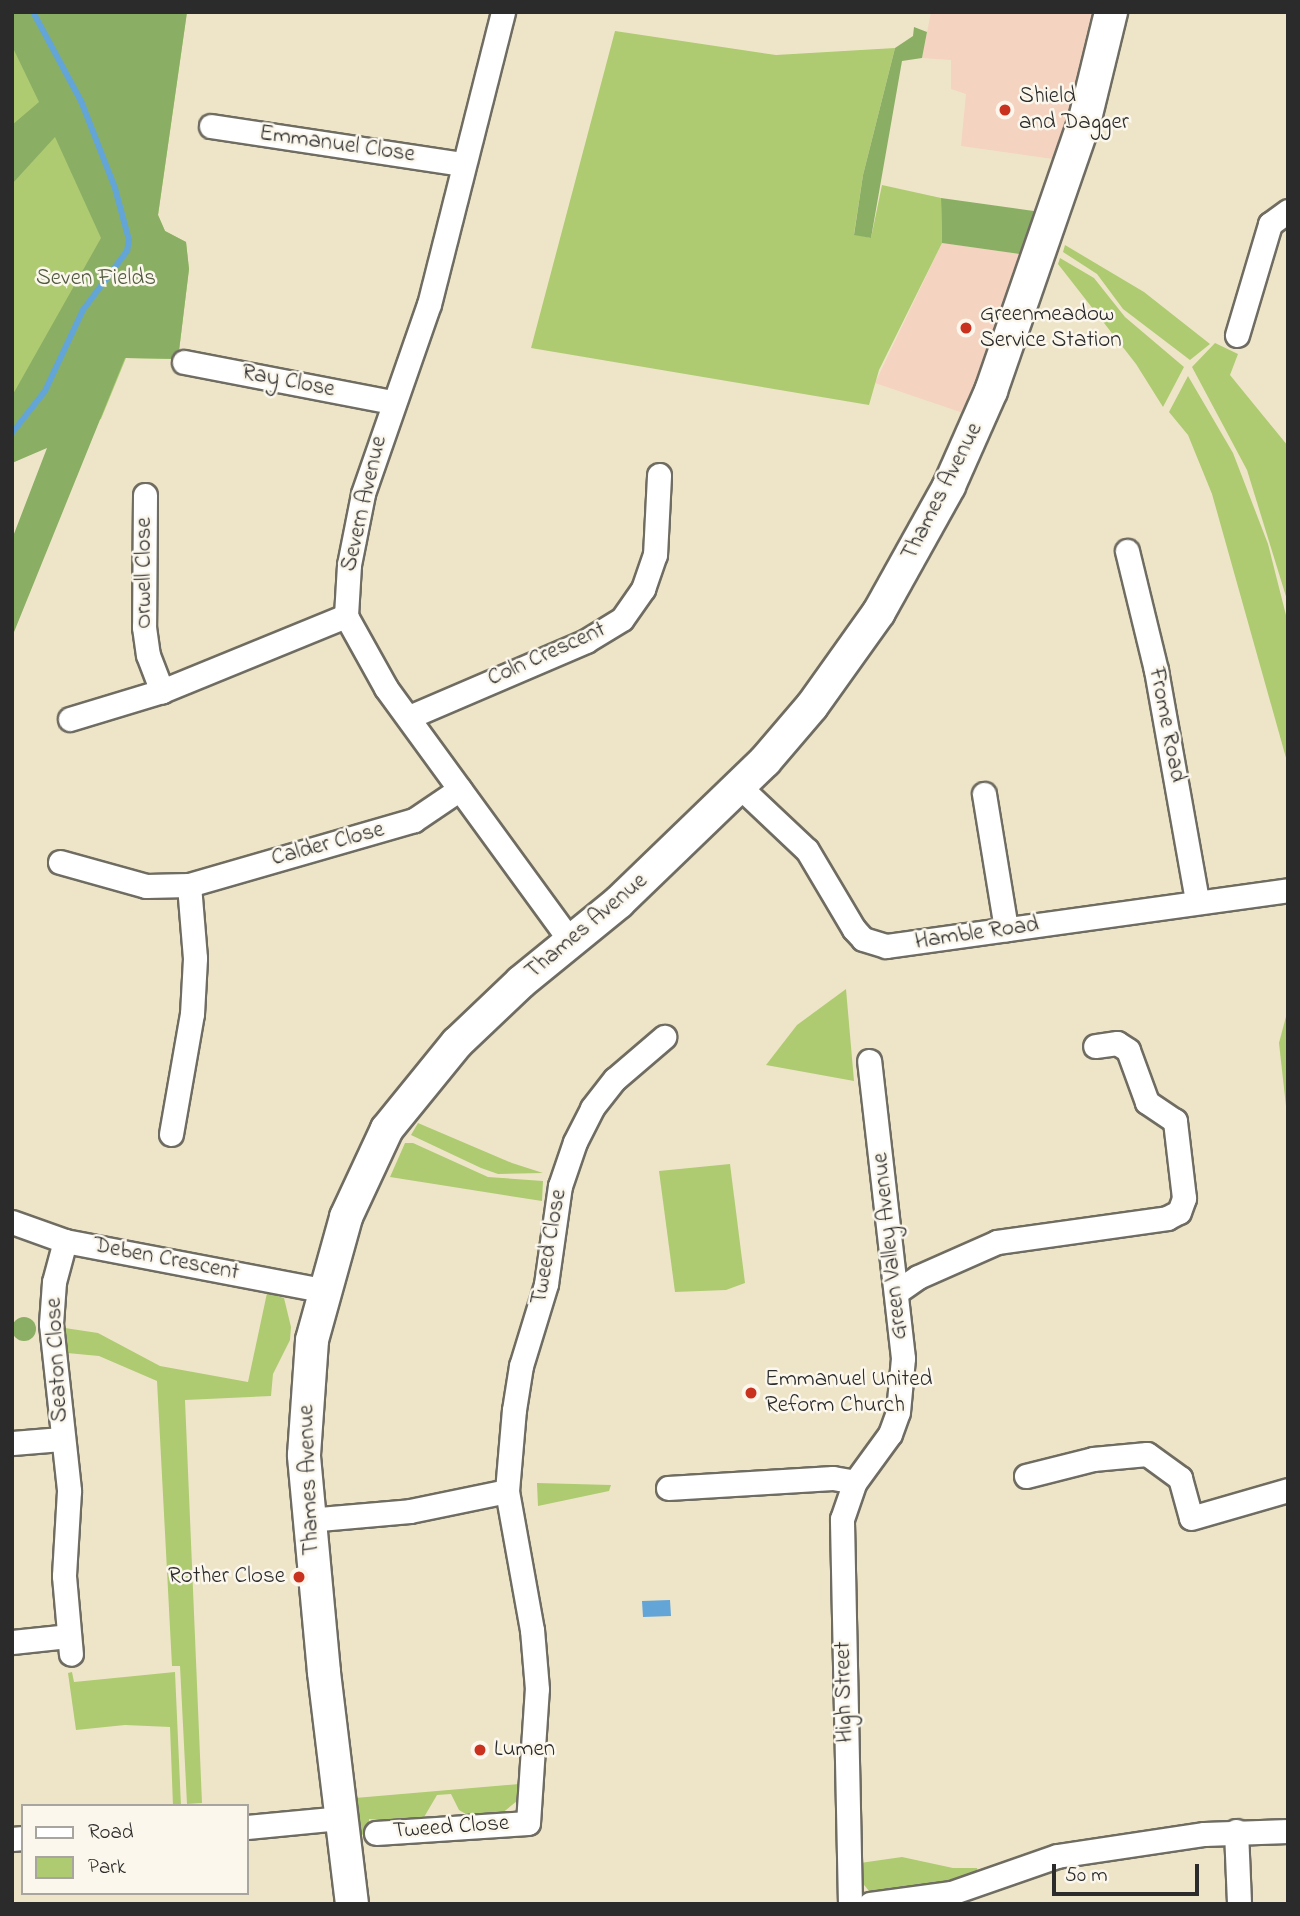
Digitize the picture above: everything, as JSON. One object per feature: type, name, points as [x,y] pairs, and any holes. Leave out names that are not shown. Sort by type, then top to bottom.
[{"type":"street","name":"Severn Avenue","points":[[503,12],[486,91],[463,164],[429,304],[392,402],[363,494],[348,565],[346,617],[368,659],[571,942]]},
{"type":"street","name":"Thames Avenue","points":[[352,1904],[340,1818],[308,1520],[307,1390],[323,1290],[346,1217],[387,1129],[481,1017],[571,942],[739,786],[785,738],[851,655],[896,584],[969,445],[1044,244],[1093,93],[1111,12]]},
{"type":"street","name":"Emmanuel Close","points":[[212,126],[463,164]]},
{"type":"street","points":[[1237,335],[1270,224],[1288,211]]},
{"type":"street","name":"Ray Close","points":[[184,362],[392,402]]},
{"type":"street","name":"Coln Crescent","points":[[409,717],[586,641],[622,619],[643,589],[655,555],[659,475]]},
{"type":"street","name":"Orwell Close","points":[[145,495],[144,627],[148,654],[162,691]]},
{"type":"street","name":"Frome Road","points":[[1127,551],[1156,670],[1197,900]]},
{"type":"street","points":[[70,719],[162,691],[346,617]]},
{"type":"street","name":"Hamble Road","points":[[739,786],[807,850],[863,939],[886,946],[1197,900],[1288,890]]},
{"type":"street","name":"Calder Close","points":[[60,862],[146,886],[189,885],[414,820],[460,789]]},
{"type":"street","points":[[984,794],[1006,929]]},
{"type":"street","points":[[171,1134],[192,1014],[195,958],[189,885]]},
{"type":"street","name":"Tweed Close","points":[[376,1833],[528,1823],[537,1689],[532,1630],[507,1491],[521,1366],[546,1284],[567,1164],[593,1108],[632,1062],[664,1037]]},
{"type":"street","points":[[898,1291],[918,1277],[997,1242],[1167,1219],[1179,1212],[1184,1198],[1175,1121],[1147,1102],[1128,1050],[1117,1043],[1095,1046]]},
{"type":"street","name":"Green Valley Avenue","points":[[855,1482],[883,1448],[898,1412],[903,1358],[898,1291],[869,1061]]},
{"type":"street","name":"Deben Crescent","points":[[12,1222],[65,1241],[323,1290]]},
{"type":"street","name":"Seaton Close","points":[[12,1642],[69,1645],[64,1576],[69,1501],[51,1324],[54,1282],[65,1241]]},
{"type":"street","name":"Seaton Close","points":[[12,1443],[62,1439]]},
{"type":"street","points":[[1026,1476],[1093,1459],[1147,1454],[1180,1478],[1191,1518],[1288,1490]]},
{"type":"street","points":[[668,1488],[821,1478],[855,1482]]},
{"type":"street","name":"High Street","points":[[850,1904],[842,1519],[855,1482]]},
{"type":"street","points":[[308,1520],[410,1511],[507,1491]]},
{"type":"street","points":[[248,1827],[340,1818]]},
{"type":"street","points":[[870,1904],[951,1893],[1057,1856],[1236,1831],[1288,1830]]},
{"type":"street","points":[[1236,1831],[1239,1904]]},
{"type":"shaded area","points":[[931,12],[1094,12],[1060,160],[961,146],[966,94],[951,89],[951,60],[922,58]]},
{"type":"shaded area","points":[[942,243],[1026,255],[966,414],[875,383]]},
{"type":"green space","name":"Seven Fields","points":[[12,12],[187,12],[158,215],[165,231],[186,242],[189,269],[178,359],[126,358],[101,419],[12,463]]},
{"type":"green space","name":"Seven Fields","points":[[12,12],[187,12],[158,215],[165,231],[186,242],[189,269],[178,359],[125,358],[12,637],[12,539],[47,448],[12,463],[12,396],[101,238],[55,137],[12,184],[12,125],[39,102],[12,46]]},
{"type":"green space","points":[[914,27],[927,32],[922,58],[902,61],[871,238],[854,235],[863,175],[895,48],[913,36]]},
{"type":"green space","points":[[615,31],[776,55],[895,48],[863,175],[854,234],[871,238],[882,185],[941,198],[942,243],[879,370],[869,405],[531,348]]},
{"type":"green space","points":[[941,198],[1041,212],[1026,255],[942,243]]},
{"type":"green space","points":[[1065,245],[1144,292],[1210,344],[1190,360],[1123,309],[1097,274],[1063,252]]},
{"type":"green space","points":[[1060,258],[1094,278],[1125,317],[1184,367],[1163,407],[1136,364],[1058,264]]},
{"type":"green space","points":[[1215,343],[1238,354],[1230,375],[1288,446],[1288,603],[1247,470],[1192,367]]},
{"type":"green space","points":[[1188,376],[1233,453],[1268,544],[1288,623],[1288,765],[1212,494],[1188,435],[1169,412]]},
{"type":"green space","points":[[846,989],[854,1081],[766,1065],[797,1025]]},
{"type":"green space","points":[[1288,1009],[1288,1124],[1279,1043]]},
{"type":"green space","points":[[418,1123],[512,1163],[543,1173],[498,1174],[481,1168],[411,1135]]},
{"type":"green space","points":[[405,1143],[413,1143],[488,1177],[543,1181],[542,1201],[390,1177]]},
{"type":"green space","points":[[730,1164],[745,1283],[726,1290],[675,1292],[659,1171]]},
{"type":"green space","points":[[267,1293],[284,1298],[291,1327],[290,1340],[273,1374],[271,1396],[185,1400],[202,1803],[187,1804],[180,1666],[172,1666],[157,1381],[99,1356],[67,1353],[65,1328],[98,1333],[160,1366],[248,1382]]},
{"type":"green space","points":[[24,1317],[35,1324],[36,1329],[29,1340],[24,1341],[13,1334],[12,1329],[19,1318]]},
{"type":"green space","points":[[537,1483],[611,1485],[609,1491],[538,1506]]},
{"type":"green space","points":[[72,1672],[74,1682],[175,1672],[181,1804],[173,1804],[170,1727],[125,1725],[76,1730],[68,1673]]},
{"type":"green space","points":[[519,1784],[517,1801],[501,1814],[471,1817],[459,1810],[451,1794],[437,1795],[420,1824],[369,1819],[370,1834],[359,1835],[355,1798]]},
{"type":"green space","points":[[902,1857],[953,1868],[977,1868],[978,1873],[952,1886],[886,1897],[869,1891],[860,1880],[860,1863]]},
{"type":"water","points":[[670,1600],[671,1616],[643,1617],[642,1601]]},
{"type":"waterway","points":[[12,433],[45,391],[83,310],[127,251],[129,240],[115,188],[81,101],[33,12]]},
{"type":"place","name":"Shield and Dagger","points":[[1005,110]]},
{"type":"place","name":"Greenmeadow Service Station","points":[[966,328]]},
{"type":"place","name":"Emmanuel United Reform Church","points":[[751,1393]]},
{"type":"place","name":"Rother Close","points":[[299,1577]]},
{"type":"place","name":"Lumen","points":[[480,1750]]}]
